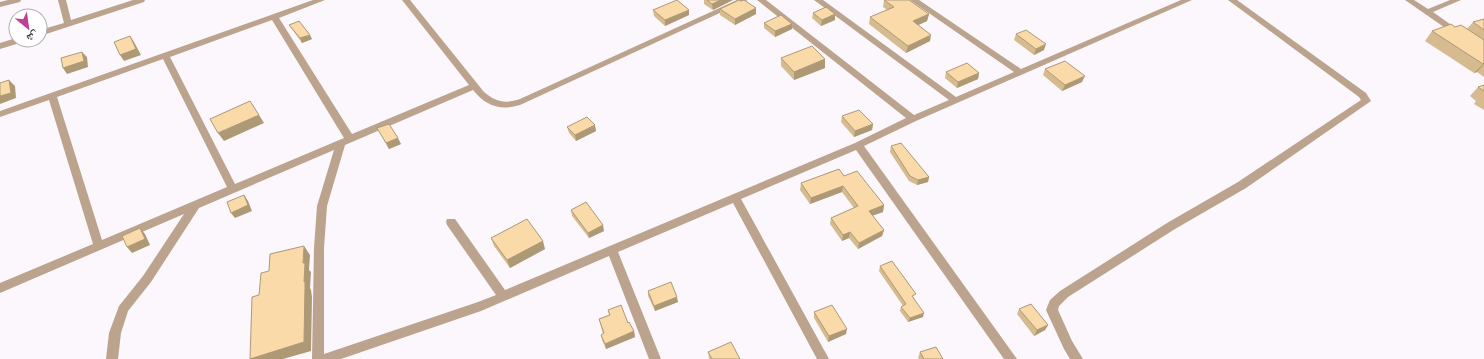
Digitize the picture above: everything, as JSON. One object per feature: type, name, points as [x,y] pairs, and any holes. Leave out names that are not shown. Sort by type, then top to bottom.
[{"type":"street","points":[[0,5],[17,0]]},
{"type":"street","points":[[62,0],[68,24]]},
{"type":"street","points":[[48,30],[141,0]]},
{"type":"street","points":[[0,114],[321,0]]},
{"type":"street","points":[[406,0],[475,86],[489,102],[498,106],[514,105],[744,0]]},
{"type":"street","points":[[761,0],[913,119]]},
{"type":"street","points":[[818,0],[956,101]]},
{"type":"street","points":[[914,0],[1020,72]]},
{"type":"street","points":[[332,358],[481,306],[736,198],[1020,72],[1188,0]]},
{"type":"street","points":[[1077,359],[1068,345],[1052,310],[1054,304],[1064,294],[1171,226],[1242,185],[1366,101],[1363,95],[1232,0]]},
{"type":"street","points":[[1409,0],[1465,38]]},
{"type":"street","points":[[1427,12],[1457,0]]},
{"type":"street","points":[[274,17],[346,141]]},
{"type":"street","points":[[165,55],[233,189]]},
{"type":"street","points":[[0,288],[196,206],[475,86]]},
{"type":"street","points":[[52,96],[99,246]]},
{"type":"street","points":[[318,359],[318,267],[322,206],[346,141]]},
{"type":"street","points":[[858,145],[1011,359]]},
{"type":"street","points":[[736,198],[823,359]]},
{"type":"street","points":[[112,359],[115,333],[123,309],[147,279],[196,206]]},
{"type":"street","points":[[451,222],[503,296]]},
{"type":"street","points":[[612,250],[654,359]]},
{"type":"building","points":[[677,0],[689,10],[665,20],[653,10]]},
{"type":"building","points":[[707,0],[721,0],[712,4]]},
{"type":"building","points":[[739,0],[744,0],[756,8],[735,19],[720,9]]},
{"type":"building","points":[[884,0],[909,0],[929,14],[913,21],[931,35],[908,46],[870,17],[894,7]]},
{"type":"building","points":[[826,7],[835,14],[822,20],[813,13]]},
{"type":"building","points":[[781,15],[792,24],[775,31],[764,23]]},
{"type":"building","points":[[1484,19],[1484,30],[1473,22]]},
{"type":"building","points":[[299,21],[310,35],[300,38],[289,25]]},
{"type":"building","points":[[1451,24],[1455,27],[1461,25],[1484,40],[1483,64],[1432,31]]},
{"type":"building","points":[[1026,30],[1046,44],[1036,49],[1016,34]]},
{"type":"building","points":[[130,36],[136,49],[120,55],[114,42]]},
{"type":"building","points":[[812,46],[825,59],[794,72],[781,58]]},
{"type":"building","points":[[82,52],[84,61],[63,68],[61,58]]},
{"type":"building","points":[[1065,61],[1085,76],[1065,85],[1045,69]]},
{"type":"building","points":[[967,63],[979,73],[958,82],[946,72]]},
{"type":"building","points":[[9,80],[11,93],[0,96],[0,83]]},
{"type":"building","points":[[1484,85],[1484,91],[1478,87]]},
{"type":"building","points":[[250,101],[259,115],[218,133],[210,119]]},
{"type":"building","points":[[859,110],[873,124],[855,131],[842,116]]},
{"type":"building","points":[[587,117],[595,125],[575,135],[567,127]]},
{"type":"building","points":[[389,124],[398,138],[386,143],[377,128]]},
{"type":"building","points":[[901,143],[929,177],[918,180],[910,176],[891,146]]},
{"type":"building","points":[[839,169],[844,176],[857,171],[884,205],[869,211],[884,230],[859,243],[850,232],[843,235],[831,218],[858,206],[843,186],[811,198],[801,183]]},
{"type":"building","points":[[244,195],[248,205],[231,213],[227,202]]},
{"type":"building","points":[[586,202],[603,225],[588,233],[571,210]]},
{"type":"building","points":[[527,219],[543,241],[507,260],[491,238]]},
{"type":"building","points":[[140,228],[145,239],[127,247],[122,236]]},
{"type":"building","points":[[304,246],[304,342],[250,359],[252,297],[259,295],[261,273],[269,271],[270,254]]},
{"type":"building","points":[[892,261],[916,294],[912,296],[924,313],[910,318],[901,307],[906,304],[880,266]]},
{"type":"building","points":[[671,282],[677,297],[654,306],[648,291]]},
{"type":"building","points":[[1031,304],[1048,325],[1037,330],[1019,309]]},
{"type":"building","points":[[621,305],[628,323],[629,322],[634,331],[605,344],[601,335],[604,333],[599,319],[610,315],[608,310]]},
{"type":"building","points":[[832,305],[847,329],[829,336],[814,312]]},
{"type":"building","points":[[731,342],[740,359],[712,359],[708,352]]},
{"type":"building","points":[[936,347],[943,359],[924,359],[920,352]]}]
